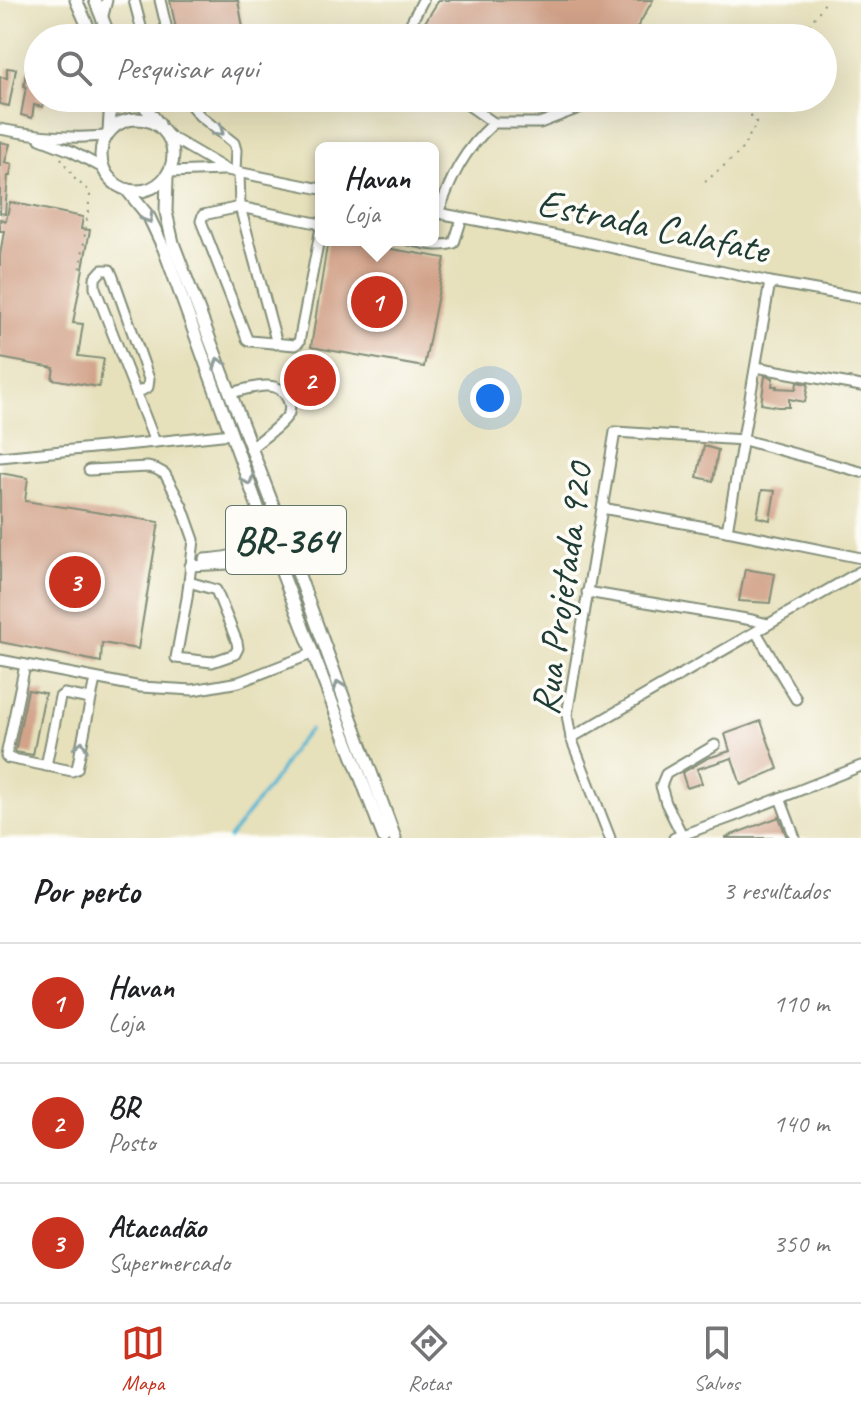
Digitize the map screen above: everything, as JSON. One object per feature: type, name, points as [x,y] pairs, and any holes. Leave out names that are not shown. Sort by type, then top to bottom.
[{"type":"main road","points":[[76,0],[87,24]]},
{"type":"main road","points":[[95,0],[104,24]]},
{"type":"main road","points":[[103,168],[102,146],[109,112]]},
{"type":"main road","points":[[149,112],[165,132]]},
{"type":"main road","points":[[107,134],[128,119],[152,122],[165,132]]},
{"type":"main road","name":"BR-364","points":[[165,132],[174,154],[168,174],[168,246],[231,434],[384,838]]},
{"type":"main road","name":"BR-364","points":[[103,168],[109,178],[127,190],[168,246],[231,393],[395,838]]},
{"type":"main road","points":[[127,190],[149,189],[168,174]]},
{"type":"street","points":[[102,19],[107,0]]},
{"type":"street","points":[[134,0],[140,24]]},
{"type":"street","points":[[160,0],[166,24]]},
{"type":"street","points":[[410,24],[423,0]]},
{"type":"street","points":[[197,112],[234,143],[234,172],[240,207],[277,344]]},
{"type":"street","points":[[478,112],[494,123],[540,123],[569,112]]},
{"type":"street","points":[[439,206],[462,159],[494,123]]},
{"type":"street","points":[[0,129],[33,136],[82,138],[107,134]]},
{"type":"street","points":[[165,132],[234,172]]},
{"type":"street","points":[[33,136],[103,168]]},
{"type":"street","points":[[168,174],[234,172],[315,188]]},
{"type":"street","points":[[315,225],[240,207],[203,215],[201,221],[247,339],[299,344],[317,246]]},
{"type":"street","name":"Estrada Calafate","points":[[439,213],[861,298]]},
{"type":"street","points":[[439,245],[454,243],[462,218]]},
{"type":"street","points":[[137,393],[148,387],[149,379],[110,270],[102,270],[95,278],[95,288],[155,442]]},
{"type":"street","points":[[727,531],[770,282]]},
{"type":"street","points":[[756,367],[861,386]]},
{"type":"street","points":[[231,393],[261,386],[275,387],[288,398],[288,415],[251,448]]},
{"type":"street","name":"Rua Projetada 920","points":[[610,838],[571,738],[567,715],[615,432],[744,440]]},
{"type":"street","points":[[0,457],[231,434]]},
{"type":"street","points":[[744,440],[861,472]]},
{"type":"street","points":[[89,470],[148,467],[165,474],[193,534],[189,582],[176,658],[212,662],[235,654],[237,642],[216,590],[189,582]]},
{"type":"street","points":[[602,508],[861,558]]},
{"type":"street","points":[[191,563],[245,552],[267,531]]},
{"type":"street","points":[[191,563],[279,565]]},
{"type":"street","points":[[571,738],[861,571]]},
{"type":"street","points":[[587,592],[768,624]]},
{"type":"street","points":[[756,632],[796,699]]},
{"type":"street","points":[[0,660],[168,690],[215,688],[251,678],[314,653]]},
{"type":"street","points":[[25,665],[6,756],[46,766],[72,771],[77,769],[95,679]]},
{"type":"street","points":[[46,766],[60,697],[64,694],[90,699]]},
{"type":"street","points":[[715,745],[666,774],[661,786],[678,837],[861,766]]},
{"type":"street","points":[[780,798],[795,838]]},
{"type":"path","points":[[810,24],[827,0]]},
{"type":"path","points":[[705,182],[740,152],[757,123],[748,112]]},
{"type":"path","points":[[59,147],[60,158],[90,195],[80,273]]},
{"type":"building","points":[[170,0],[238,0],[242,24],[175,24]]},
{"type":"building","points":[[439,0],[653,0],[639,24],[424,24]]},
{"type":"building","points":[[7,68],[16,69],[9,106],[0,104],[0,77],[7,78]]},
{"type":"building","points":[[24,98],[24,112],[33,112],[32,118],[21,115]]},
{"type":"building","points":[[0,142],[10,144],[5,162],[12,164],[5,214],[0,213]]},
{"type":"building","points":[[10,202],[83,217],[81,229],[90,230],[73,323],[83,324],[78,356],[104,359],[99,387],[52,379],[54,368],[0,358],[0,255],[4,231],[0,231],[0,219],[6,221]]},
{"type":"building","points":[[327,246],[374,246],[445,258],[424,367],[311,347]]},
{"type":"building","points":[[765,376],[773,378],[772,386],[776,388],[796,389],[797,382],[808,384],[805,402],[789,399],[789,407],[761,404]]},
{"type":"building","points":[[704,446],[718,450],[713,481],[697,477]]},
{"type":"building","points":[[0,473],[28,478],[25,501],[159,522],[138,649],[102,643],[101,662],[0,642]]},
{"type":"building","points":[[762,490],[775,491],[770,520],[757,517]]},
{"type":"building","points":[[745,569],[775,574],[770,603],[739,601]]},
{"type":"building","points":[[28,690],[45,693],[33,755],[15,752]]},
{"type":"building","points":[[761,721],[778,769],[741,785],[732,758],[697,769],[702,783],[687,788],[682,773],[708,758],[730,751],[725,734]]},
{"type":"building","points":[[779,817],[787,838],[726,838],[726,837]]},
{"type":"waterway","points":[[229,838],[310,729]]},
{"type":"place","name":"Havan","points":[[377,302]]},
{"type":"place","name":"BR","points":[[310,380]]},
{"type":"place","name":"Atacadão","points":[[75,582]]}]
